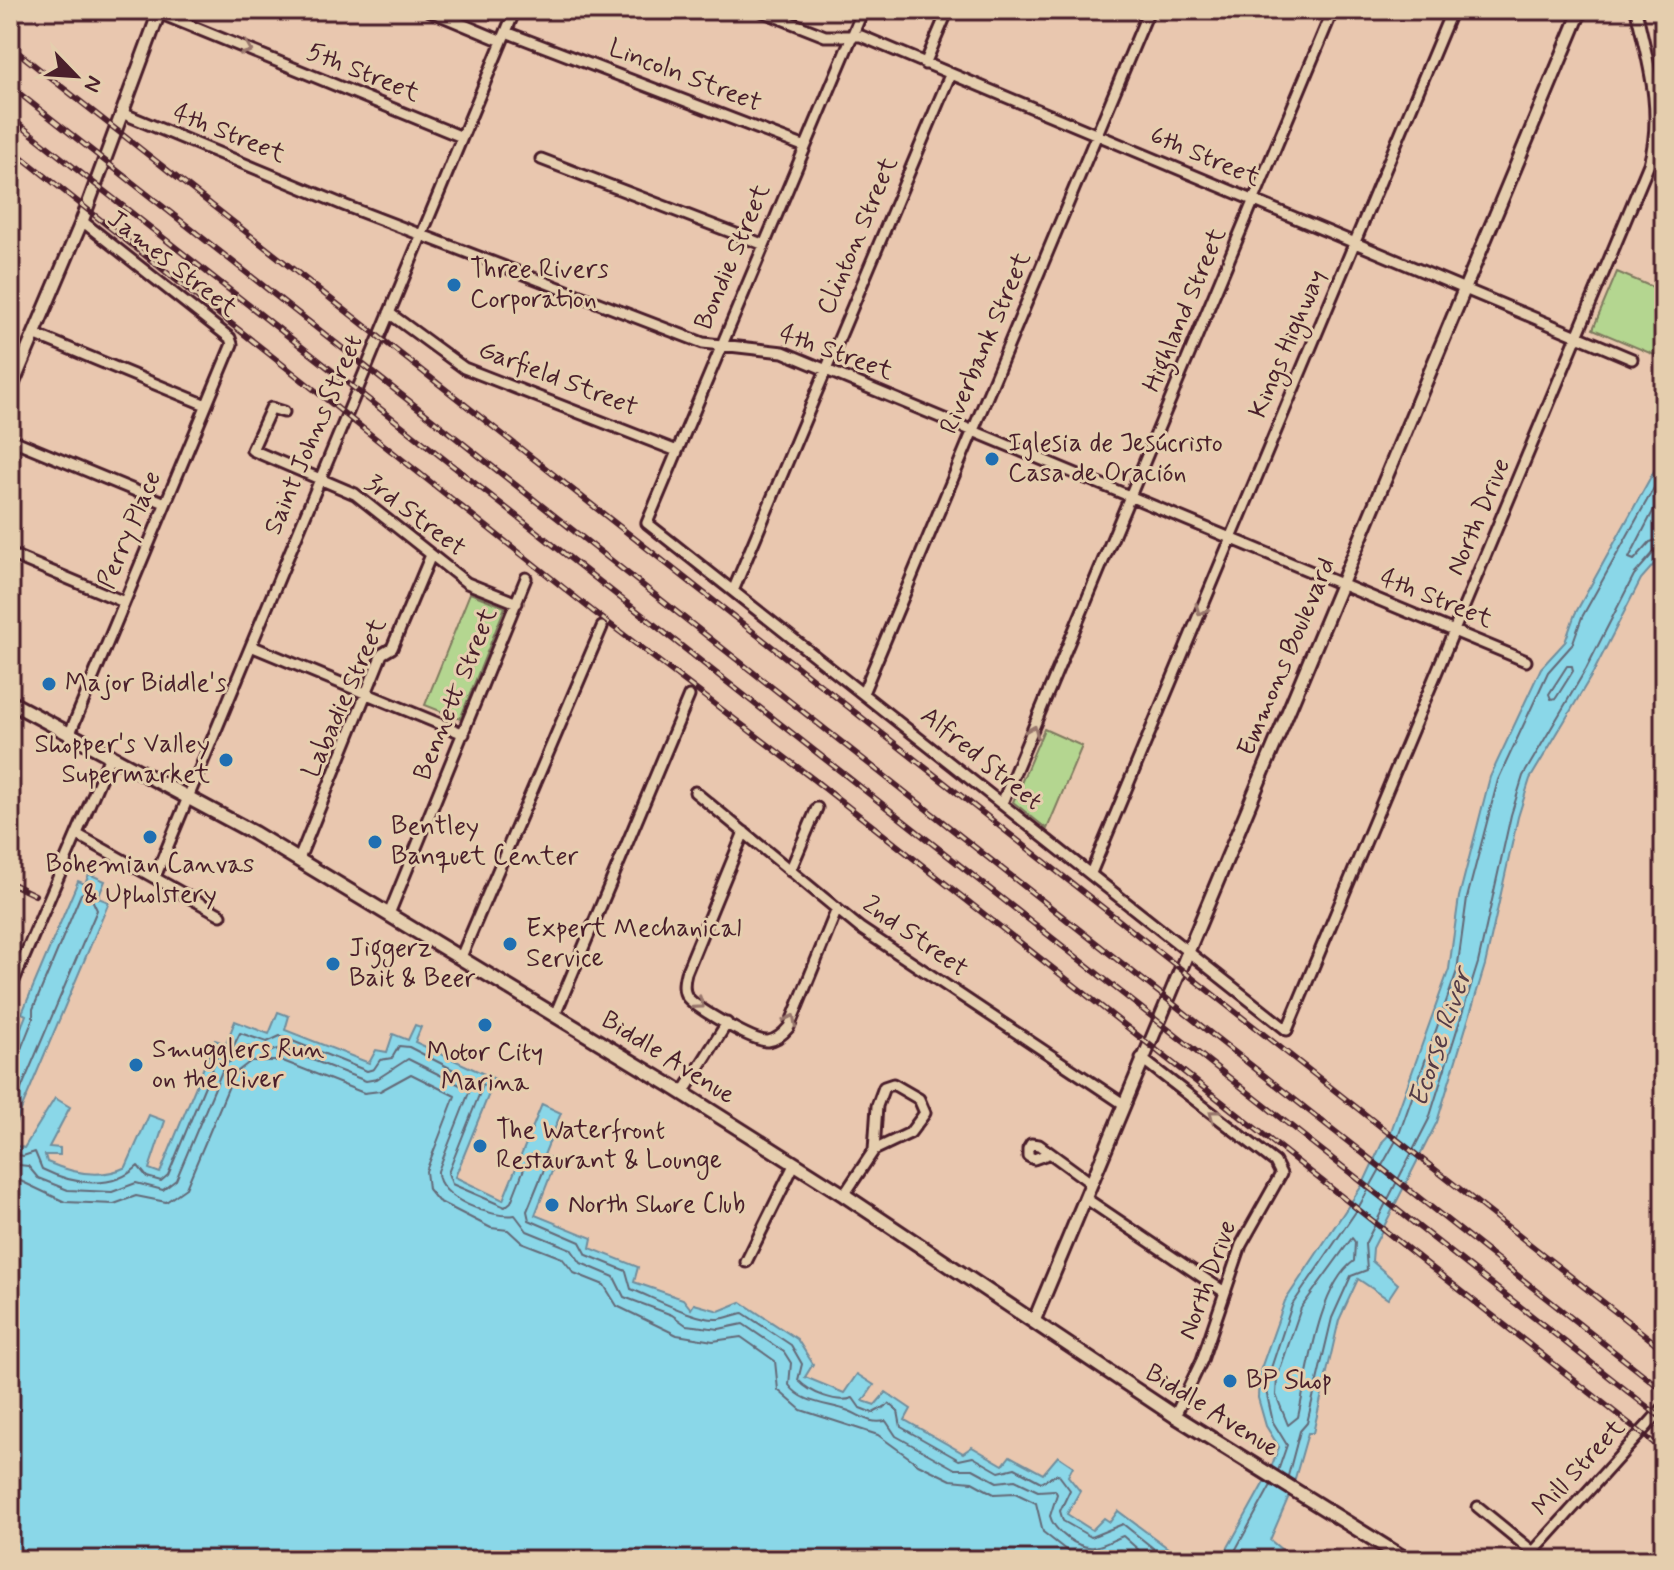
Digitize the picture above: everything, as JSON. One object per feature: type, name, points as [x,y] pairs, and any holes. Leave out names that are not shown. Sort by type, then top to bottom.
[{"type":"main road","name":"Biddle Avenue","points":[[10,702],[189,795],[683,1093],[844,1195],[1175,1416],[1407,1560]]},
{"type":"street","name":"Lincoln Street","points":[[428,10],[803,146]]},
{"type":"street","name":"Saint Johns Street","points":[[155,877],[515,10]]},
{"type":"street","name":"6th Street","points":[[759,10],[825,36],[861,36],[1632,359]]},
{"type":"street","name":"Bondie Street","points":[[647,523],[803,146],[863,10]]},
{"type":"street","points":[[925,64],[948,10]]},
{"type":"street","name":"Riverbank Street","points":[[863,693],[1149,10]]},
{"type":"street","name":"Highland Street","points":[[1002,803],[1333,10]]},
{"type":"street","name":"Kings Highway","points":[[1091,873],[1452,10]]},
{"type":"street","name":"Emmons Boulevard","points":[[1034,1321],[1122,1103],[1581,10]]},
{"type":"street","name":"North Drive","points":[[1287,1030],[1579,336],[1653,151],[1656,105],[1636,10]]},
{"type":"street","points":[[10,391],[82,221],[160,12]]},
{"type":"street","name":"5th Street","points":[[160,12],[462,137]]},
{"type":"street","name":"Clinton Street","points":[[733,591],[950,75]]},
{"type":"street","name":"4th Street","points":[[122,113],[421,235],[703,343],[783,352],[1526,661]]},
{"type":"street","points":[[541,159],[762,244]]},
{"type":"street","name":"James Street","points":[[82,221],[230,338],[232,344]]},
{"type":"street","name":"Garfield Street","points":[[389,313],[464,368],[677,451]]},
{"type":"street","points":[[34,334],[206,405]]},
{"type":"street","name":"Perry Place","points":[[70,733],[232,344]]},
{"type":"street","name":"3rd Street","points":[[284,412],[271,408],[252,450],[355,494],[467,583],[517,603]]},
{"type":"street","points":[[10,439],[165,503]]},
{"type":"street","name":"Alfred Street","points":[[647,523],[1287,1030]]},
{"type":"street","points":[[10,554],[124,602]]},
{"type":"street","name":"Labadie Street","points":[[299,859],[382,654],[392,648],[431,555]]},
{"type":"street","name":"Bennett Street","points":[[389,914],[526,578]]},
{"type":"street","points":[[461,957],[602,627]]},
{"type":"street","points":[[251,646],[464,734]]},
{"type":"street","points":[[555,1015],[689,696]]},
{"type":"street","points":[[10,990],[111,754]]},
{"type":"street","name":"2nd Street","points":[[695,792],[860,928],[1122,1103]]},
{"type":"street","points":[[790,871],[817,808]]},
{"type":"street","points":[[744,832],[685,979],[689,999],[763,1041],[786,1031],[837,909]]},
{"type":"street","points":[[78,835],[221,915]]},
{"type":"street","points":[[683,1093],[727,1023]]},
{"type":"street","name":"North Drive","points":[[1141,1058],[1275,1162],[1281,1174],[1245,1236],[1223,1291],[1202,1360],[1175,1416]]},
{"type":"street","points":[[844,1195],[874,1150],[879,1095],[884,1087],[897,1085],[919,1099],[925,1113],[923,1120],[910,1133],[874,1150]]},
{"type":"street","points":[[1048,1154],[1091,1183]]},
{"type":"street","points":[[746,1262],[795,1163]]},
{"type":"street","points":[[1085,1198],[1223,1291]]},
{"type":"street","name":"Mill Street","points":[[1529,1556],[1664,1407]]},
{"type":"street","points":[[1478,1507],[1529,1556],[1543,1560]]},
{"type":"green space","points":[[1617,272],[1664,292],[1664,359],[1593,329]]},
{"type":"green space","points":[[470,593],[505,607],[460,719],[425,705]]},
{"type":"green space","points":[[1044,729],[1082,746],[1047,829],[1013,802]]},
{"type":"water","name":"Ecorse River","points":[[1664,453],[1664,553],[1641,579],[1593,673],[1530,779],[1518,817],[1485,965],[1437,1122],[1373,1248],[1372,1261],[1398,1284],[1388,1299],[1358,1279],[1339,1320],[1313,1433],[1308,1433],[1292,1489],[1270,1540],[1282,1550],[1279,1554],[1287,1560],[1221,1560],[1268,1475],[1279,1447],[1266,1426],[1258,1398],[1259,1374],[1285,1301],[1363,1184],[1383,1141],[1390,1134],[1449,969],[1459,897],[1490,777],[1541,668],[1565,642],[1575,614]]},
{"type":"water","points":[[89,874],[105,881],[98,898],[109,902],[10,1136],[10,1055],[26,1015],[22,1013],[78,881],[85,884]]},
{"type":"water","points":[[278,1012],[289,1016],[285,1030],[369,1063],[376,1050],[387,1052],[393,1034],[408,1040],[415,1025],[421,1027],[415,1042],[495,1079],[455,1177],[503,1200],[542,1104],[561,1113],[544,1155],[556,1161],[535,1215],[592,1238],[590,1248],[638,1267],[634,1282],[683,1299],[691,1309],[694,1304],[719,1311],[741,1302],[797,1339],[813,1364],[805,1377],[844,1393],[857,1374],[874,1385],[863,1401],[875,1405],[886,1392],[911,1409],[905,1420],[963,1453],[972,1447],[1003,1465],[1010,1456],[1043,1474],[1058,1456],[1073,1466],[1068,1476],[1080,1491],[1067,1514],[1092,1530],[1104,1518],[1110,1522],[1118,1511],[1184,1560],[10,1560],[10,1144],[24,1148],[55,1098],[70,1107],[49,1147],[60,1148],[60,1155],[45,1155],[47,1162],[76,1172],[96,1174],[116,1171],[126,1167],[149,1115],[165,1121],[149,1169],[160,1173],[215,1040],[226,1044],[235,1021],[269,1034]]},
{"type":"railway","points":[[10,46],[1664,1350]]},
{"type":"railway","points":[[10,86],[1664,1391]]},
{"type":"railway","points":[[10,117],[1664,1420]]},
{"type":"railway","points":[[10,148],[594,612],[813,779],[1664,1451]]},
{"type":"railway","points":[[10,883],[35,895]]},
{"type":"place","name":"Three Rivers Corporation","points":[[454,285]]},
{"type":"place","name":"Iglesia de Jesúcristo Casa de Oración","points":[[992,459]]},
{"type":"place","name":"Major Biddle's","points":[[49,684]]},
{"type":"place","name":"Shopper's Valley Supermarket","points":[[226,760]]},
{"type":"place","name":"Bohemian Canvas & Upholstery","points":[[150,837]]},
{"type":"place","name":"Bentley Banquet Center","points":[[375,842]]},
{"type":"place","name":"Expert Mechanical Service","points":[[510,944]]},
{"type":"place","name":"Jiggerz Bait & Beer","points":[[333,964]]},
{"type":"place","name":"Motor City Marina","points":[[485,1025]]},
{"type":"place","name":"Smugglers Run on the River","points":[[136,1065]]},
{"type":"place","name":"The Waterfront Restaurant & Lounge","points":[[480,1146]]},
{"type":"place","name":"North Shore Club","points":[[552,1205]]},
{"type":"place","name":"BP Shop","points":[[1230,1381]]}]
